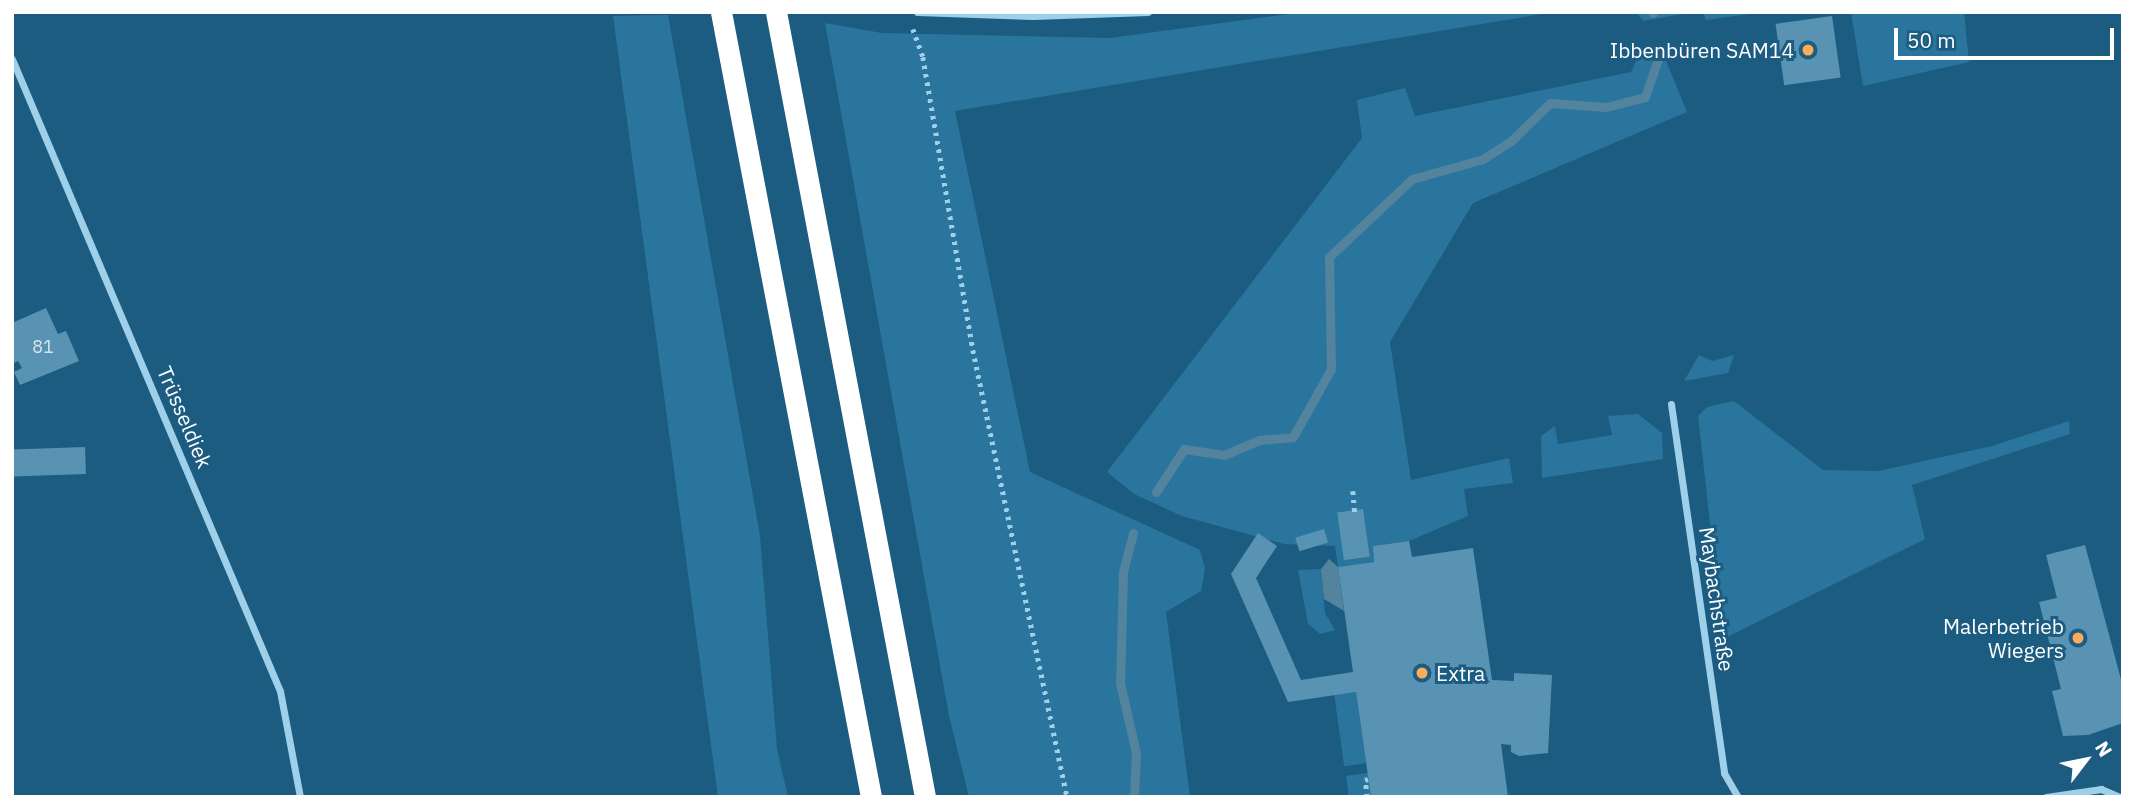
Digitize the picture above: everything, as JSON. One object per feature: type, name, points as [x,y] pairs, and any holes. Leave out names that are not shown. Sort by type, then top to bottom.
[{"type":"highway","points":[[721,12],[871,797]]},
{"type":"highway","points":[[776,12],[925,797]]},
{"type":"street","points":[[917,12],[1033,16],[1148,12]]},
{"type":"street","name":"Trüsseldiek","points":[[12,59],[280,691],[300,797]]},
{"type":"street","name":"Maybachstraße","points":[[1671,404],[1724,773],[1738,797]]},
{"type":"street","points":[[2046,797],[2101,789],[2120,797]]},
{"type":"path","points":[[911,24],[923,57],[973,350],[1067,797]]},
{"type":"path","points":[[1353,491],[1355,512]]},
{"type":"path","points":[[1367,797],[1364,780],[1368,779]]},
{"type":"shaded area","points":[[1303,12],[1554,12],[955,111],[1030,472],[1200,550],[1205,569],[1201,591],[1166,612],[1190,797],[969,797],[949,716],[825,23],[882,33],[1110,38]]},
{"type":"shaded area","points":[[1636,12],[1694,12],[1643,21]]},
{"type":"shaded area","points":[[1703,12],[1764,12],[1706,20]]},
{"type":"shaded area","points":[[1851,12],[1964,12],[1969,62],[1863,86]]},
{"type":"shaded area","points":[[668,15],[760,536],[777,749],[788,797],[718,797],[613,16]]},
{"type":"shaded area","points":[[1641,50],[1662,51],[1687,112],[1473,203],[1390,342],[1411,480],[1509,458],[1513,483],[1464,489],[1468,516],[1409,541],[1373,546],[1374,562],[1338,567],[1335,546],[1284,544],[1182,516],[1134,494],[1107,472],[1362,138],[1357,100],[1405,88],[1415,116],[1631,72]]},
{"type":"shaded area","points":[[1699,355],[1712,361],[1734,355],[1728,373],[1684,381]]},
{"type":"shaded area","points":[[1734,401],[1823,470],[1879,471],[1992,446],[2069,421],[2070,434],[1912,485],[1925,539],[1723,639],[1698,416],[1707,407]]},
{"type":"shaded area","points":[[1638,414],[1662,433],[1663,459],[1542,478],[1541,436],[1555,426],[1558,444],[1612,435],[1608,416]]},
{"type":"shaded area","points":[[1329,559],[1338,567],[1344,611],[1324,599],[1321,569]]},
{"type":"shaded area","points":[[1321,569],[1325,613],[1335,630],[1320,634],[1308,624],[1298,570]]},
{"type":"shaded area","points":[[1356,692],[1366,763],[1344,766],[1334,695]]},
{"type":"shaded area","points":[[1368,773],[1371,797],[1349,797],[1346,776]]},
{"type":"building","name":"Ibbenbüren SAM14","points":[[1832,16],[1841,77],[1784,85],[1776,24]]},
{"type":"building","points":[[46,308],[58,334],[66,331],[79,361],[20,385],[14,372],[22,368],[18,361],[12,364],[12,323]]},
{"type":"building","points":[[85,447],[86,474],[13,477],[12,450]]},
{"type":"building","points":[[1363,509],[1370,557],[1344,560],[1337,513]]},
{"type":"building","points":[[1324,529],[1328,542],[1299,551],[1295,538]]},
{"type":"building","name":"Extra","points":[[1258,533],[1277,546],[1256,578],[1301,680],[1353,672],[1338,567],[1374,562],[1373,546],[1409,541],[1412,557],[1473,548],[1492,680],[1514,681],[1514,673],[1552,675],[1548,753],[1519,756],[1511,752],[1511,745],[1501,744],[1508,797],[1371,797],[1356,692],[1288,702],[1231,574]]},
{"type":"building","name":"Malerbetrieb Wiegers","points":[[2085,545],[2123,687],[2123,723],[2088,735],[2063,736],[2052,691],[2061,689],[2039,602],[2057,598],[2046,555]]},
{"type":"waterway","points":[[1156,492],[1184,449],[1224,455],[1260,440],[1293,437],[1331,369],[1329,257],[1412,179],[1483,159],[1511,141],[1550,103],[1606,107],[1645,97],[1658,59]]},
{"type":"waterway","points":[[1133,533],[1123,572],[1120,683],[1136,753],[1134,797]]},
{"type":"place","name":"Ibbenbüren SAM14","points":[[1808,50]]},
{"type":"place","name":"Malerbetrieb Wiegers","points":[[2078,638]]},
{"type":"place","name":"Extra","points":[[1422,673]]}]
